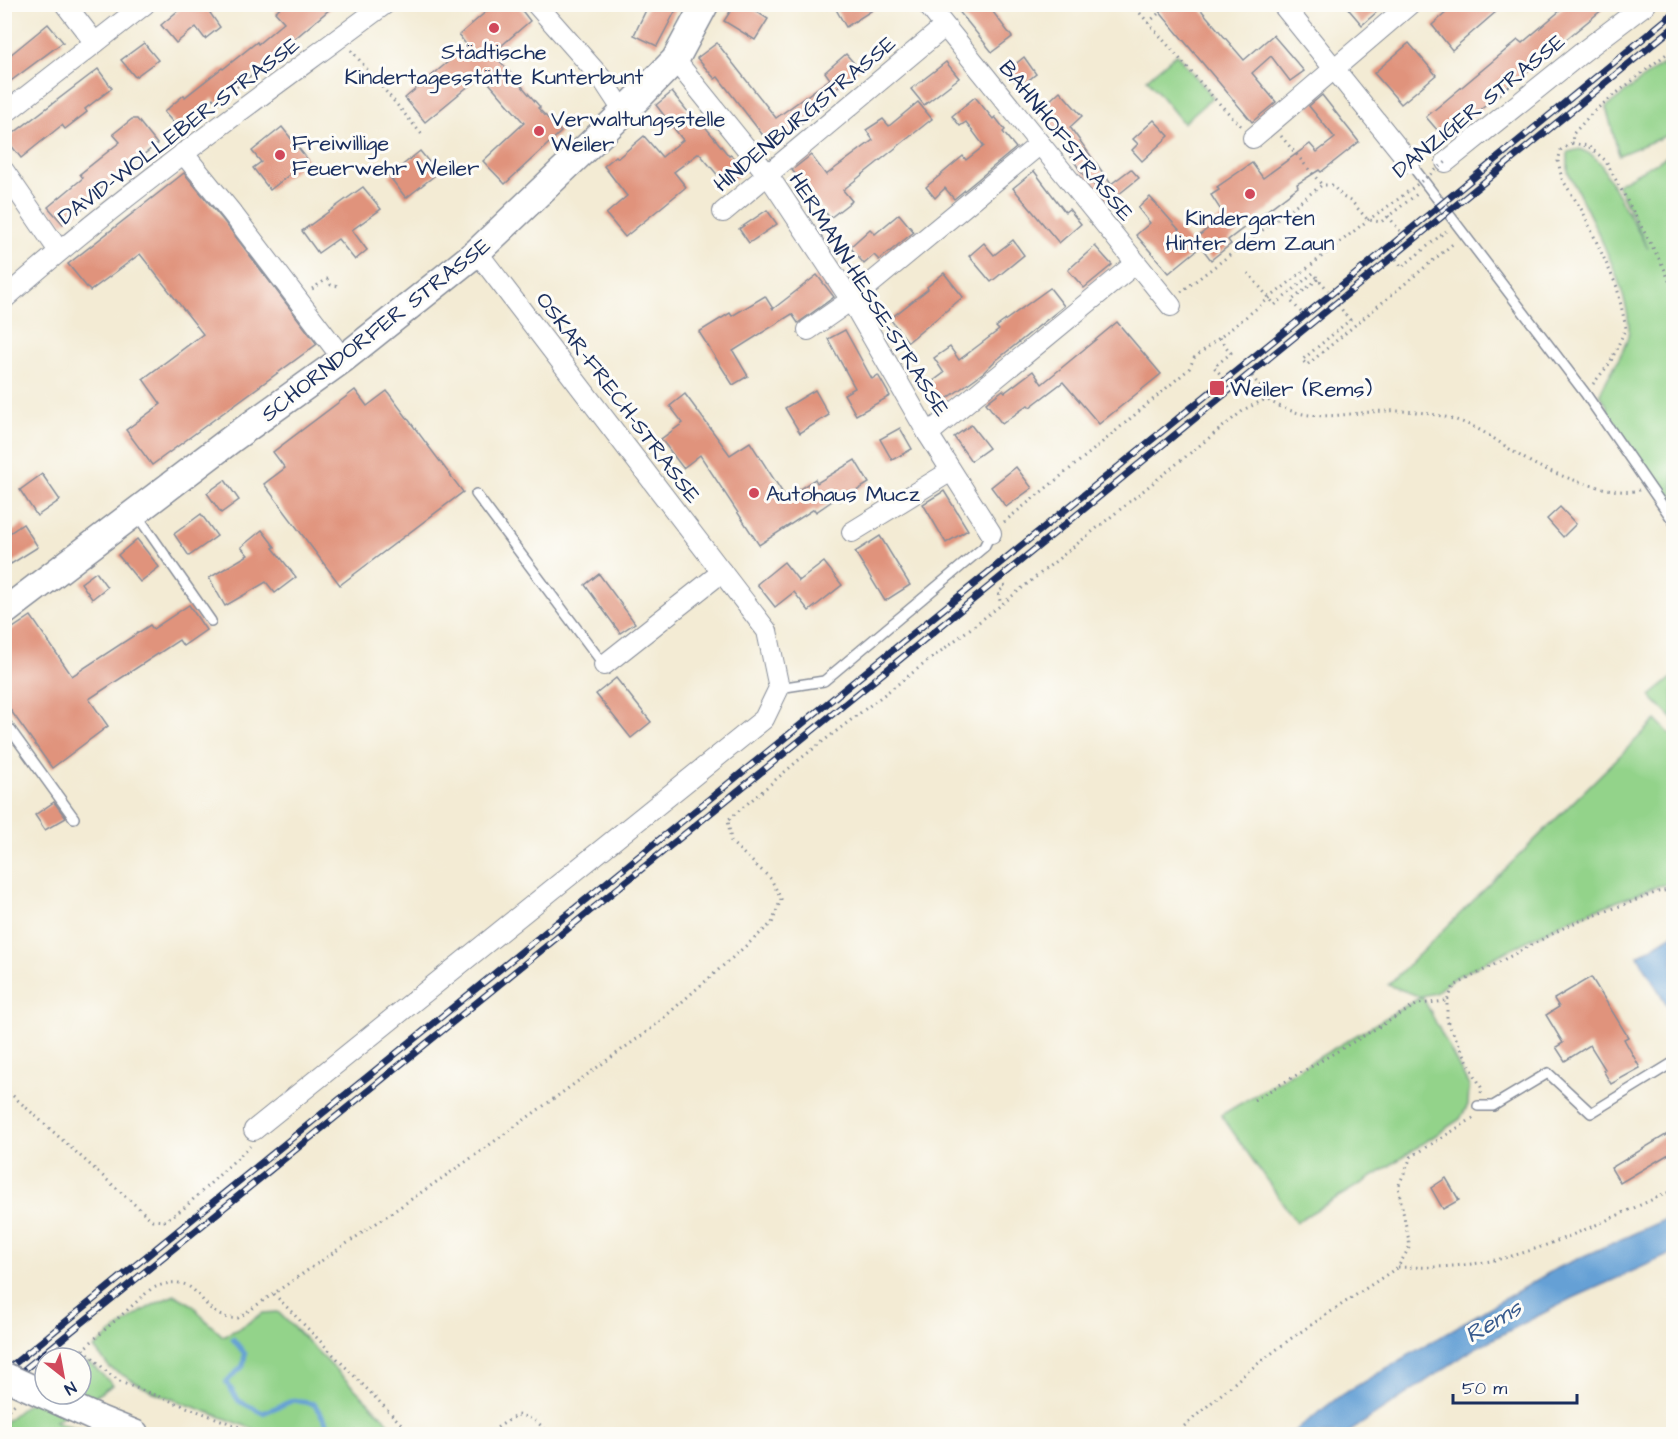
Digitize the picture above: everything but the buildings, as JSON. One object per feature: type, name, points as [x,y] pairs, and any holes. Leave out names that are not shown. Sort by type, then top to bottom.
[{"type":"street","points":[[66,4],[95,43]]},
{"type":"street","points":[[4,114],[145,4]]},
{"type":"street","name":"DAVID-WOLLEBER-STRASSE","points":[[4,299],[59,251],[183,153],[385,4]]},
{"type":"street","points":[[536,4],[603,80],[624,112]]},
{"type":"street","name":"SCHORNDORFER STRASSE","points":[[4,612],[233,438],[343,359],[477,252],[624,112],[675,60],[705,4]]},
{"type":"street","name":"BAHNHOFSTRASSE","points":[[927,4],[1169,304]]},
{"type":"street","points":[[1282,4],[1410,163]]},
{"type":"street","points":[[1253,138],[1410,4]]},
{"type":"street","name":"DANZIGER STRASSE","points":[[1446,162],[1646,4]]},
{"type":"street","name":"HINDENBURGSTRASSE","points":[[723,212],[944,27]]},
{"type":"street","name":"HERMANN-HESSE-STRASSE","points":[[675,60],[768,176],[851,300],[928,434],[991,533]]},
{"type":"street","points":[[808,330],[851,300],[1040,144]]},
{"type":"street","points":[[183,153],[343,359]]},
{"type":"street","points":[[4,171],[59,251]]},
{"type":"street","name":"OSKAR-FRECH-STRASSE","points":[[477,252],[767,631],[779,688]]},
{"type":"street","points":[[928,434],[1136,263]]},
{"type":"street","points":[[852,532],[951,471]]},
{"type":"street","points":[[604,665],[722,572]]},
{"type":"street","points":[[254,1136],[764,719],[779,688]]},
{"type":"street","points":[[4,1376],[135,1434]]},
{"type":"lane","points":[[1410,163],[1585,393],[1674,522]]},
{"type":"lane","points":[[476,494],[604,665]]},
{"type":"lane","points":[[135,513],[211,621]]},
{"type":"lane","points":[[779,688],[824,681],[984,547],[991,533]]},
{"type":"lane","points":[[4,721],[74,818]]},
{"type":"lane","points":[[1478,1106],[1493,1106],[1548,1073],[1591,1113],[1674,1062]]},
{"type":"path","points":[[1132,4],[1213,97],[1253,138]]},
{"type":"path","points":[[1148,23],[1169,4]]},
{"type":"path","points":[[340,38],[424,137]]},
{"type":"path","points":[[1572,143],[1572,134],[1594,111],[1674,48]]},
{"type":"path","points":[[1271,123],[1322,185]]},
{"type":"path","points":[[1585,393],[1610,363],[1626,328],[1617,287],[1583,212],[1562,179],[1558,161],[1561,150],[1572,143],[1588,146],[1605,160],[1664,268],[1674,293]]},
{"type":"path","name":"DANZIGER STRASSE","points":[[991,533],[1190,369],[1194,358],[1368,220],[1446,162]]},
{"type":"path","points":[[1169,304],[1322,185],[1332,185],[1368,220],[1381,222],[1417,194]]},
{"type":"path","points":[[1395,202],[1398,208]]},
{"type":"path","points":[[1388,216],[1401,231]]},
{"type":"path","points":[[1396,259],[1402,267],[1446,231]]},
{"type":"path","points":[[1338,305],[1350,320],[1302,360],[1307,366],[1454,243]]},
{"type":"path","points":[[1248,273],[1275,305],[1313,273],[1328,290]]},
{"type":"path","points":[[298,299],[327,279],[331,285],[340,286]]},
{"type":"path","points":[[1301,312],[1291,301],[1318,279]]},
{"type":"path","points":[[1246,317],[1249,321]]},
{"type":"path","points":[[1220,338],[1231,353],[1214,367],[1222,376]]},
{"type":"path","points":[[1252,376],[1264,392],[1266,399],[1284,410],[1321,417],[1387,411],[1422,413],[1467,424],[1538,466],[1606,490],[1630,493],[1649,486]]},
{"type":"path","points":[[87,1346],[151,1289],[165,1282],[177,1281],[188,1286],[218,1316],[227,1319],[237,1318],[467,1161],[652,1028],[772,923],[781,899],[771,879],[731,842],[728,820],[800,759],[1001,605],[1245,409],[1266,399]]},
{"type":"path","points":[[1001,580],[1005,586],[998,592],[1001,605]]},
{"type":"path","points":[[1175,1434],[1293,1336],[1398,1267],[1410,1246],[1398,1187],[1412,1157],[1475,1117],[1482,1089],[1447,1021],[1447,1000],[1454,986],[1569,925],[1658,892],[1674,889]]},
{"type":"path","points":[[1254,1100],[1418,1004],[1447,1000]]},
{"type":"path","points":[[4,1088],[152,1220],[158,1222],[170,1218],[222,1173],[245,1152],[254,1136]]},
{"type":"path","points":[[1398,1267],[1431,1268],[1490,1261],[1548,1244],[1674,1190]]},
{"type":"path","points":[[274,1293],[411,1434]]},
{"type":"path","points":[[93,1358],[108,1373],[123,1383],[258,1434]]},
{"type":"path","points":[[487,1434],[517,1415],[529,1416],[541,1424],[549,1434]]},
{"type":"green space","points":[[1176,54],[1213,97],[1183,123],[1147,79]]},
{"type":"green space","points":[[1662,64],[1673,82],[1673,133],[1619,155],[1606,107]]},
{"type":"green space","points":[[1580,149],[1592,155],[1600,163],[1648,249],[1617,184],[1673,153],[1673,510],[1608,418],[1607,406],[1600,394],[1626,344],[1628,320],[1617,277],[1597,229],[1568,172],[1568,152]]},
{"type":"green space","points":[[1673,677],[1673,719],[1650,696]]},
{"type":"green space","points":[[1656,720],[1673,737],[1673,883],[1658,886],[1568,920],[1452,979],[1435,993],[1422,996],[1469,1086],[1468,1105],[1460,1119],[1377,1174],[1296,1222],[1221,1115],[1421,997],[1388,985]]},
{"type":"green space","points":[[175,1295],[193,1305],[205,1320],[223,1336],[263,1313],[278,1312],[400,1434],[267,1434],[151,1391],[110,1368],[94,1348],[142,1311]]},
{"type":"green space","points":[[93,1366],[113,1385],[93,1397]]},
{"type":"green space","points":[[33,1399],[33,1406],[79,1406],[55,1421],[93,1434],[5,1434],[5,1422]]},
{"type":"water","points":[[1673,934],[1673,1015],[1638,956]]},
{"type":"water","name":"Rems","points":[[1673,1216],[1673,1253],[1573,1298],[1477,1347],[1346,1434],[1291,1434],[1341,1395],[1557,1268]]},
{"type":"waterway","points":[[233,1339],[245,1354],[243,1366],[226,1382],[239,1401],[263,1413],[294,1400],[314,1404],[334,1434]]},
{"type":"railway","points":[[4,1372],[1674,13]]},
{"type":"railway","points":[[4,1386],[898,661],[1674,27]]},
{"type":"place","name":"Städtische Kindertagesstätte Kunterbunt","points":[[494,28]]},
{"type":"place","name":"Verwaltungsstelle Weiler","points":[[539,131]]},
{"type":"place","name":"Freiwillige Feuerwehr Weiler","points":[[280,155]]},
{"type":"place","name":"Kindergarten Hinter dem Zaun","points":[[1250,194]]},
{"type":"place","name":"Weiler (Rems)","points":[[1217,388]]},
{"type":"place","name":"Autohaus Mucz","points":[[754,493]]}]
